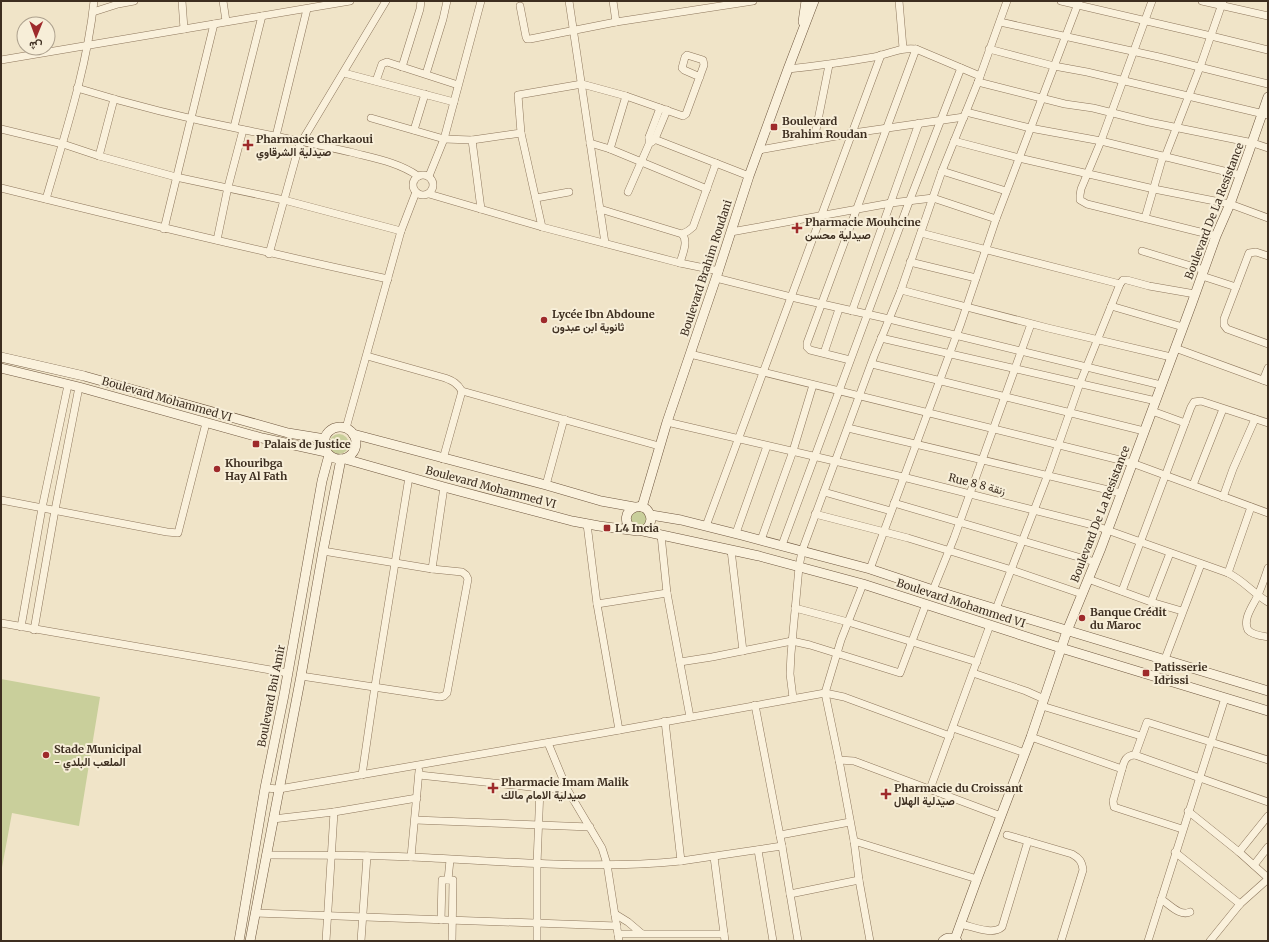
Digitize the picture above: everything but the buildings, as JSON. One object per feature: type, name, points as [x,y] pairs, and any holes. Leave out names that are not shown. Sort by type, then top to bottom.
[{"type":"main road","name":"Boulevard Brahim Roudani","points":[[800,39],[806,1]]},
{"type":"main road","name":"Boulevard Brahim Roudani","points":[[638,507],[718,275],[749,176],[814,1]]},
{"type":"main road","name":"Boulevard De La Resistance","points":[[956,940],[960,924],[1031,737],[1067,631],[1095,562],[1156,401],[1216,236],[1230,204],[1252,143],[1265,114],[1268,97]]},
{"type":"main road","name":"Boulevard Mohammed VI","points":[[1,357],[84,376],[288,433],[325,439]]},
{"type":"main road","name":"Boulevard Mohammed VI","points":[[1,368],[79,387],[262,438],[328,453]]},
{"type":"main road","points":[[339,427],[349,431],[356,442],[355,450],[352,454],[343,459],[337,459],[328,453],[324,446],[325,439],[328,433],[339,427]]},
{"type":"main road","name":"Boulevard Mohammed VI","points":[[349,431],[443,459],[546,485],[601,501],[638,507]]},
{"type":"main road","name":"Boulevard Bni Amir","points":[[239,941],[265,788],[288,673],[328,453]]},
{"type":"main road","points":[[250,941],[278,789],[301,676],[322,551],[343,459]]},
{"type":"main road","name":"Boulevard Mohammed VI","points":[[343,459],[587,524],[633,530]]},
{"type":"main road","points":[[638,507],[648,510],[651,515],[649,526],[643,531],[633,530],[626,520],[628,512],[638,507]]},
{"type":"main road","name":"Boulevard Mohammed VI","points":[[651,515],[736,533],[870,569],[933,590],[1268,691]]},
{"type":"main road","name":"Boulevard Mohammed VI","points":[[643,531],[731,550],[863,584],[1061,648],[1268,711]]},
{"type":"main road","points":[[943,941],[948,938],[956,940]]},
{"type":"street","points":[[46,199],[63,144],[88,45],[94,1]]},
{"type":"street","points":[[93,12],[118,4],[134,1]]},
{"type":"street","points":[[182,1],[184,29]]},
{"type":"street","points":[[223,1],[226,21]]},
{"type":"street","points":[[1,60],[226,21],[307,9],[315,4],[350,1]]},
{"type":"street","points":[[269,254],[296,153],[386,1]]},
{"type":"street","points":[[402,67],[420,9],[420,1]]},
{"type":"street","points":[[426,74],[447,1]]},
{"type":"street","points":[[429,176],[444,139],[481,1]]},
{"type":"street","points":[[569,1],[606,243]]},
{"type":"street","points":[[613,1],[616,22]]},
{"type":"street","points":[[520,6],[527,39],[616,22],[753,1]]},
{"type":"street","points":[[899,1],[903,48]]},
{"type":"street","points":[[793,698],[790,664],[799,567],[802,551],[881,338],[901,290],[942,171],[979,79],[1007,1]]},
{"type":"street","points":[[1061,1],[1078,3],[1144,21],[1268,50]]},
{"type":"street","points":[[1152,1],[1101,141],[1080,192],[1080,200],[1088,204],[1216,236]]},
{"type":"street","points":[[1202,1],[1222,3],[1268,16]]},
{"type":"street","points":[[870,569],[956,335],[1006,191],[1078,3]]},
{"type":"street","points":[[1145,218],[1164,156],[1200,67],[1222,3]]},
{"type":"street","points":[[276,136],[307,9]]},
{"type":"street","points":[[234,127],[262,16]]},
{"type":"street","points":[[1000,22],[1066,36],[1268,84]]},
{"type":"street","points":[[164,229],[214,24]]},
{"type":"street","points":[[788,70],[829,65],[882,55],[903,48],[916,49],[961,68],[979,79],[1041,99],[1252,143],[1268,148]]},
{"type":"street","points":[[850,360],[807,349],[806,345],[888,128],[916,49]]},
{"type":"street","points":[[989,49],[1054,66],[1087,72],[1265,114]]},
{"type":"street","points":[[706,526],[882,55]]},
{"type":"street","points":[[376,81],[382,64],[387,62],[458,85]]},
{"type":"street","points":[[814,140],[829,65]]},
{"type":"street","points":[[782,545],[940,119],[961,68]]},
{"type":"street","points":[[344,73],[454,102]]},
{"type":"street","points":[[542,227],[521,133],[518,95],[582,84],[626,96],[683,116],[685,115],[700,77]]},
{"type":"street","points":[[77,88],[114,99],[192,118],[243,130],[302,141],[400,165],[418,176],[429,176],[434,185],[429,194]]},
{"type":"street","points":[[414,130],[425,94]]},
{"type":"street","points":[[610,149],[626,96]]},
{"type":"street","points":[[99,156],[114,99]]},
{"type":"street","points":[[628,192],[642,163],[663,109]]},
{"type":"street","points":[[759,150],[965,115],[1101,141],[1240,176]]},
{"type":"street","points":[[371,118],[444,139],[472,140],[521,133]]},
{"type":"street","points":[[852,311],[891,203],[918,122]]},
{"type":"street","points":[[1,129],[63,144],[99,156],[176,177],[284,200],[401,231]]},
{"type":"street","points":[[217,240],[228,188],[243,130]]},
{"type":"street","points":[[472,140],[481,209]]},
{"type":"street","points":[[651,140],[749,176]]},
{"type":"street","points":[[954,141],[1019,158],[1154,189],[1230,204],[1267,215]]},
{"type":"street","points":[[590,143],[610,149],[707,189]]},
{"type":"street","points":[[682,234],[693,227],[716,163]]},
{"type":"street","points":[[942,171],[1006,191]]},
{"type":"street","points":[[349,431],[367,356],[401,231],[416,192],[413,184],[418,176]]},
{"type":"street","points":[[1,188],[269,254],[388,279]]},
{"type":"street","points":[[416,192],[420,194],[429,194],[542,227],[680,263],[791,297],[956,335],[1161,386]]},
{"type":"street","points":[[536,198],[569,192]]},
{"type":"street","points":[[732,232],[891,203],[933,198],[996,219]]},
{"type":"street","points":[[600,209],[682,234],[685,237],[685,241],[680,263]]},
{"type":"street","points":[[920,233],[1120,284]]},
{"type":"street","points":[[1142,251],[1203,273],[1236,287]]},
{"type":"street","points":[[1268,256],[1256,252],[1249,253],[1224,319],[1224,327],[1268,344]]},
{"type":"street","points":[[910,262],[976,278]]},
{"type":"street","points":[[996,609],[1059,445],[1080,383],[1120,284],[1123,280],[1127,280],[1149,286],[1195,294]]},
{"type":"street","points":[[901,290],[1031,324],[1172,357]]},
{"type":"street","points":[[1111,306],[1183,327]]},
{"type":"street","points":[[824,353],[839,309]]},
{"type":"street","points":[[933,590],[1031,324]]},
{"type":"street","points":[[881,338],[1156,401]]},
{"type":"street","points":[[1175,348],[1265,381],[1268,368]]},
{"type":"street","points":[[690,354],[1132,463],[1268,513]]},
{"type":"street","points":[[367,356],[445,378],[459,385],[462,391],[443,459]]},
{"type":"street","points":[[872,364],[1144,431]]},
{"type":"street","points":[[21,627],[42,508],[68,385]]},
{"type":"street","points":[[761,540],[793,451],[813,385]]},
{"type":"street","points":[[34,630],[55,510],[79,387]]},
{"type":"street","points":[[462,391],[659,446]]},
{"type":"street","points":[[1122,592],[1192,404],[1196,401],[1201,401],[1268,424]]},
{"type":"street","points":[[1192,485],[1223,409]]},
{"type":"street","points":[[1152,411],[1185,423]]},
{"type":"street","points":[[546,485],[564,419]]},
{"type":"street","points":[[1223,497],[1233,469],[1255,419]]},
{"type":"street","points":[[1,500],[178,533],[206,422]]},
{"type":"street","name":"Rue 8 8 زنقة","points":[[667,422],[903,477],[1107,529],[1228,573],[1242,581],[1258,596],[1268,602]]},
{"type":"street","points":[[848,428],[1121,493]]},
{"type":"street","points":[[736,533],[766,446]]},
{"type":"street","points":[[362,775],[394,563],[409,477]]},
{"type":"street","points":[[432,569],[444,487]]},
{"type":"street","points":[[824,492],[891,511]]},
{"type":"street","points":[[894,503],[1095,562]]},
{"type":"street","points":[[1228,573],[1251,507]]},
{"type":"street","points":[[815,514],[884,531],[1012,570],[1082,594]]},
{"type":"street","points":[[587,524],[597,604],[619,730]]},
{"type":"street","points":[[661,535],[667,593],[690,717]]},
{"type":"street","points":[[731,550],[743,651]]},
{"type":"street","points":[[301,676],[444,696],[447,693],[468,579],[462,572],[432,569],[322,551]]},
{"type":"street","points":[[1151,602],[1170,553]]},
{"type":"street","points":[[34,560],[46,562]]},
{"type":"street","points":[[1165,659],[1201,564]]},
{"type":"street","points":[[1268,568],[1258,596],[1248,615],[1247,626],[1253,634],[1268,637]]},
{"type":"street","points":[[1088,579],[1151,602],[1182,611]]},
{"type":"street","points":[[863,584],[837,653],[825,693],[854,841],[859,880],[870,941]]},
{"type":"street","points":[[597,604],[667,593]]},
{"type":"street","points":[[680,662],[792,641],[810,645],[900,673],[926,604]]},
{"type":"street","points":[[796,608],[913,641],[977,662]]},
{"type":"street","points":[[1,624],[288,673]]},
{"type":"street","points":[[930,789],[990,625]]},
{"type":"street","points":[[973,673],[1026,691],[1043,703],[1141,736]]},
{"type":"street","points":[[265,788],[278,789],[362,775],[825,693],[844,698],[950,736]]},
{"type":"street","points":[[1148,941],[1225,698]]},
{"type":"street","points":[[755,706],[780,835],[798,941]]},
{"type":"street","points":[[664,721],[681,861]]},
{"type":"street","points":[[1135,755],[1147,722],[1268,760]]},
{"type":"street","points":[[953,728],[1025,753]]},
{"type":"street","points":[[1031,737],[1122,769]]},
{"type":"street","points":[[548,743],[567,789],[602,848],[607,864],[618,937],[641,933],[725,937],[714,857]]},
{"type":"street","points":[[1182,830],[1114,806],[1113,801],[1126,758],[1131,755],[1135,755],[1268,802]]},
{"type":"street","points":[[839,760],[854,761],[1001,816]]},
{"type":"street","points":[[411,857],[419,764]]},
{"type":"street","points":[[419,775],[540,788],[567,789]]},
{"type":"street","points":[[537,941],[537,864],[540,788]]},
{"type":"street","points":[[273,819],[334,812],[417,798]]},
{"type":"street","points":[[1188,811],[1239,852],[1268,879],[1240,904],[1212,940]]},
{"type":"street","points":[[326,941],[334,812]]},
{"type":"street","points":[[1239,852],[1268,816]]},
{"type":"street","points":[[415,820],[590,827]]},
{"type":"street","points":[[780,835],[850,822]]},
{"type":"street","points":[[1007,835],[1072,854],[1079,858],[1082,862],[1083,870],[1061,941]]},
{"type":"street","points":[[854,841],[977,879]]},
{"type":"street","points":[[960,924],[991,931],[997,931],[1002,927],[1028,841]]},
{"type":"street","points":[[266,855],[411,857],[537,864],[643,865],[714,857],[782,846]]},
{"type":"street","points":[[1254,865],[1268,847]]},
{"type":"street","points":[[758,850],[773,941]]},
{"type":"street","points":[[1176,852],[1240,904]]},
{"type":"street","points":[[361,941],[367,856]]},
{"type":"street","points":[[448,880],[450,860]]},
{"type":"street","points":[[441,920],[442,880],[453,880],[452,941]]},
{"type":"street","points":[[790,894],[859,880]]},
{"type":"street","points":[[1161,899],[1181,913],[1186,914],[1190,912]]},
{"type":"street","points":[[255,913],[616,926]]},
{"type":"street","points":[[615,914],[628,922],[641,933]]},
{"type":"green space","points":[[339,434],[346,437],[349,444],[346,451],[339,454],[332,451],[329,444],[332,437]]},
{"type":"green space","points":[[641,511],[646,517],[645,526],[631,527],[629,523],[632,512]]},
{"type":"green space","name":"Stade Municipal - الملعب البلدي","points":[[1,679],[100,697],[79,826],[12,813],[1,873]]},
{"type":"place","name":"Boulevard Brahim Roudan","points":[[774,127]]},
{"type":"place","name":"Pharmacie Charkaoui صيدلية الشرقاوي","points":[[248,145]]},
{"type":"place","name":"Pharmacie Mouhcine صيدلية محسن","points":[[797,228]]},
{"type":"place","name":"Lycée Ibn Abdoune ثانوية ابن عبدون","points":[[544,320]]},
{"type":"place","name":"Palais de Justice","points":[[256,444]]},
{"type":"place","name":"Khouribga Hay Al Fath","points":[[217,469]]},
{"type":"place","name":"L4 Incia","points":[[607,528]]},
{"type":"place","name":"Banque Crédit du Maroc","points":[[1082,618]]},
{"type":"place","name":"Patisserie Idrissi","points":[[1146,673]]},
{"type":"place","name":"Stade Municipal - الملعب البلدي","points":[[46,755]]},
{"type":"place","name":"Pharmacie Imam Malik صيدلية الامام مالك","points":[[493,788]]},
{"type":"place","name":"Pharmacie du Croissant صيدلية الهلال","points":[[886,794]]}]
